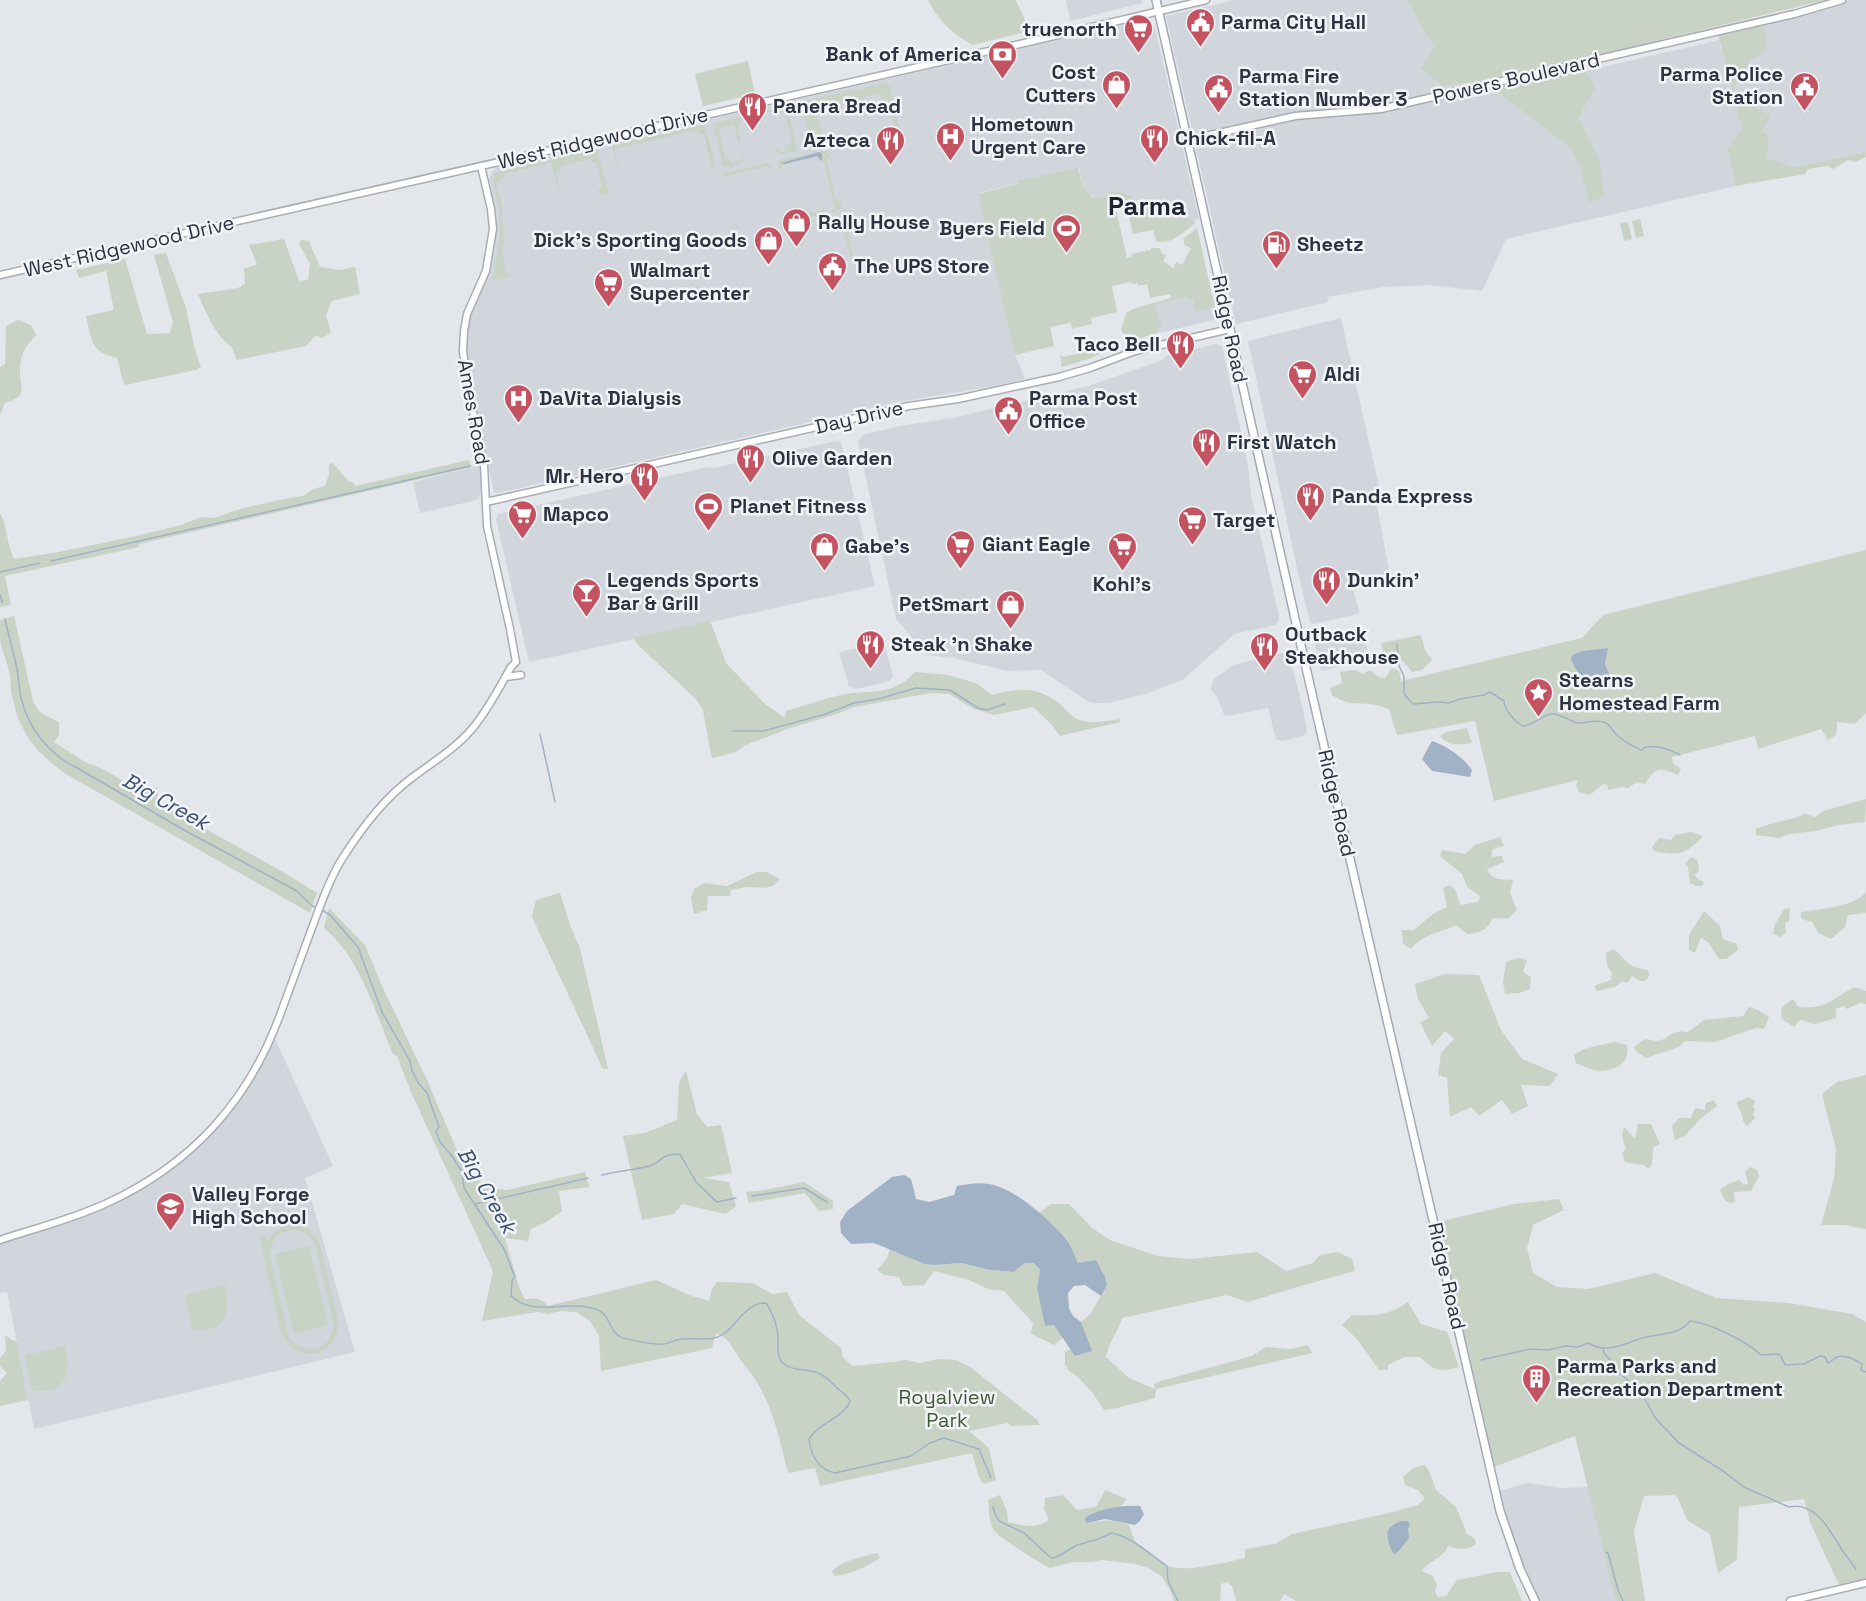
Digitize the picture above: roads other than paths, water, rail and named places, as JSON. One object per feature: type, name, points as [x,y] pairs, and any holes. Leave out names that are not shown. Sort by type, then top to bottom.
[{"type":"main road","name":"Ridge Road","points":[[1156,0],[1353,875],[1500,1511],[1520,1569],[1535,1601]]},
{"type":"street","name":"West Ridgewood Drive","points":[[0,275],[1206,0]]},
{"type":"street","name":"Powers Boulevard","points":[[1188,140],[1295,116],[1381,109],[1766,20],[1842,0]]},
{"type":"street","name":"Ames Road","points":[[481,166],[493,229],[486,272],[467,314],[463,351],[484,465],[487,526],[516,662],[506,677]]},
{"type":"street","name":"Day Drive","points":[[486,502],[909,406],[958,399],[1050,379],[1141,349],[1230,329]]},
{"type":"street","points":[[0,1240],[106,1204],[130,1192],[161,1174],[216,1127],[234,1104],[273,1034],[318,910],[340,861],[384,802],[472,730],[506,677],[521,675]]},
{"type":"street","points":[[1790,1601],[1866,1583]]},
{"type":"water","points":[[819,152],[822,154],[822,160],[818,156],[781,163]]},
{"type":"water","points":[[1608,648],[1605,664],[1612,680],[1597,681],[1582,676],[1571,659],[1572,655],[1582,651]]},
{"type":"water","points":[[1432,741],[1459,756],[1472,770],[1470,777],[1432,771],[1422,759]]},
{"type":"water","points":[[904,1175],[911,1179],[916,1199],[929,1202],[954,1195],[957,1186],[981,1183],[999,1187],[1030,1205],[1049,1222],[1067,1241],[1078,1263],[1096,1260],[1107,1285],[1101,1296],[1085,1285],[1074,1286],[1068,1293],[1069,1308],[1073,1316],[1081,1322],[1092,1351],[1075,1356],[1054,1325],[1045,1326],[1037,1288],[1040,1270],[1034,1263],[1024,1263],[1014,1272],[990,1270],[961,1263],[925,1264],[874,1243],[851,1244],[841,1233],[840,1222],[847,1211],[892,1177]]},
{"type":"water","points":[[1140,1506],[1144,1514],[1135,1525],[1105,1519],[1087,1523],[1085,1521],[1086,1517],[1105,1509]]},
{"type":"water","points":[[1408,1521],[1410,1524],[1409,1538],[1395,1554],[1390,1546],[1388,1533],[1392,1526]]},
{"type":"waterway","points":[[51,561],[470,466]]},
{"type":"waterway","points":[[0,572],[40,563]]},
{"type":"waterway","name":"Big Creek","points":[[0,595],[2,602]]},
{"type":"waterway","name":"Big Creek","points":[[5,619],[24,709],[35,730],[50,749],[68,763],[184,830],[297,891],[317,908]]},
{"type":"waterway","points":[[1397,644],[1399,666],[1404,676],[1404,694],[1413,704],[1449,703],[1490,692],[1504,701],[1508,712],[1522,726],[1552,714],[1578,723],[1603,722],[1635,747],[1642,750],[1645,747],[1659,747],[1680,755]]},
{"type":"waterway","points":[[733,731],[763,731],[826,714],[854,703],[916,688],[950,690],[978,708],[987,710],[1005,704]]},
{"type":"waterway","points":[[540,734],[555,802]]},
{"type":"waterway","name":"Big Creek","points":[[322,910],[330,915],[358,947],[382,1012],[410,1061],[419,1084],[427,1093],[439,1127],[436,1131],[440,1142],[462,1172],[464,1188],[504,1249],[515,1277],[512,1281],[511,1296],[519,1302],[537,1307],[577,1306],[595,1309],[605,1315],[612,1328],[622,1338],[660,1344],[680,1339],[706,1339],[722,1335],[750,1308],[766,1303],[775,1322],[779,1356],[784,1364],[791,1368],[822,1375],[850,1401],[842,1412],[819,1428],[809,1439],[813,1456],[819,1465],[835,1473],[911,1456],[930,1443],[944,1438],[979,1449],[991,1478]]},
{"type":"waterway","points":[[602,1175],[650,1166],[665,1156],[680,1154],[696,1182],[717,1202],[736,1198]]},
{"type":"waterway","points":[[475,1204],[588,1178]]},
{"type":"waterway","points":[[752,1196],[804,1188],[827,1202]]},
{"type":"waterway","points":[[1481,1360],[1530,1349],[1578,1347],[1588,1343],[1596,1347],[1611,1348],[1676,1331],[1690,1321],[1727,1333],[1761,1355],[1778,1354],[1785,1365],[1804,1364],[1820,1356],[1825,1357],[1828,1363],[1837,1357],[1844,1356],[1862,1364],[1861,1370],[1866,1372]]},
{"type":"waterway","points":[[1603,1348],[1614,1369],[1639,1389],[1656,1419],[1679,1443],[1744,1487],[1789,1507],[1799,1506],[1814,1513],[1827,1526],[1856,1570]]},
{"type":"waterway","name":"Big Creek","points":[[993,1507],[999,1521],[1024,1533],[1051,1558],[1077,1545],[1112,1533],[1120,1535],[1167,1566],[1168,1581],[1178,1601]]},
{"type":"waterway","points":[[1606,1552],[1623,1601]]},
{"type":"place","name":"Parma City Hall","points":[[1200,48]]},
{"type":"place","name":"truenorth","points":[[1138,54]]},
{"type":"place","name":"Bank of America","points":[[1003,80]]},
{"type":"place","name":"Cost Cutters","points":[[1117,110]]},
{"type":"place","name":"Parma Police Station","points":[[1804,112]]},
{"type":"place","name":"Parma Fire Station Number 3","points":[[1218,114]]},
{"type":"place","name":"Panera Bread","points":[[752,132]]},
{"type":"place","name":"Hometown Urgent Care","points":[[950,162]]},
{"type":"place","name":"Chick-fil-A","points":[[1154,164]]},
{"type":"place","name":"Azteca","points":[[891,166]]},
{"type":"place","name":"Rally House","points":[[797,248]]},
{"type":"place","name":"Byers Field","points":[[1066,254]]},
{"type":"place","name":"Dick's Sporting Goods","points":[[768,266]]},
{"type":"place","name":"Sheetz","points":[[1276,270]]},
{"type":"place","name":"The UPS Store","points":[[833,292]]},
{"type":"place","name":"Walmart Supercenter","points":[[609,308]]},
{"type":"place","name":"Taco Bell","points":[[1181,370]]},
{"type":"place","name":"Aldi","points":[[1303,400]]},
{"type":"place","name":"DaVita Dialysis","points":[[518,424]]},
{"type":"place","name":"Parma Post Office","points":[[1008,436]]},
{"type":"place","name":"First Watch","points":[[1206,468]]},
{"type":"place","name":"Olive Garden","points":[[751,484]]},
{"type":"place","name":"Mr. Hero","points":[[645,502]]},
{"type":"place","name":"Panda Express","points":[[1311,522]]},
{"type":"place","name":"Planet Fitness","points":[[709,532]]},
{"type":"place","name":"Mapco","points":[[522,540]]},
{"type":"place","name":"Target","points":[[1192,546]]},
{"type":"place","name":"Giant Eagle","points":[[961,570]]},
{"type":"place","name":"Gabe's","points":[[824,572]]},
{"type":"place","name":"Kohl's","points":[[1122,572]]},
{"type":"place","name":"Dunkin'","points":[[1326,606]]},
{"type":"place","name":"Legends Sports Bar & Grill","points":[[586,618]]},
{"type":"place","name":"PetSmart","points":[[1010,630]]},
{"type":"place","name":"Steak 'n Shake","points":[[870,670]]},
{"type":"place","name":"Outback Steakhouse","points":[[1264,672]]},
{"type":"place","name":"Stearns Homestead Farm","points":[[1538,718]]},
{"type":"place","name":"Valley Forge High School","points":[[171,1232]]},
{"type":"place","name":"Parma Parks and Recreation Department","points":[[1536,1404]]},
{"type":"district","name":"Parma","points":[[1147,206]]},
{"type":"park label","name":"Royalview Park","points":[[947,1408]]}]
